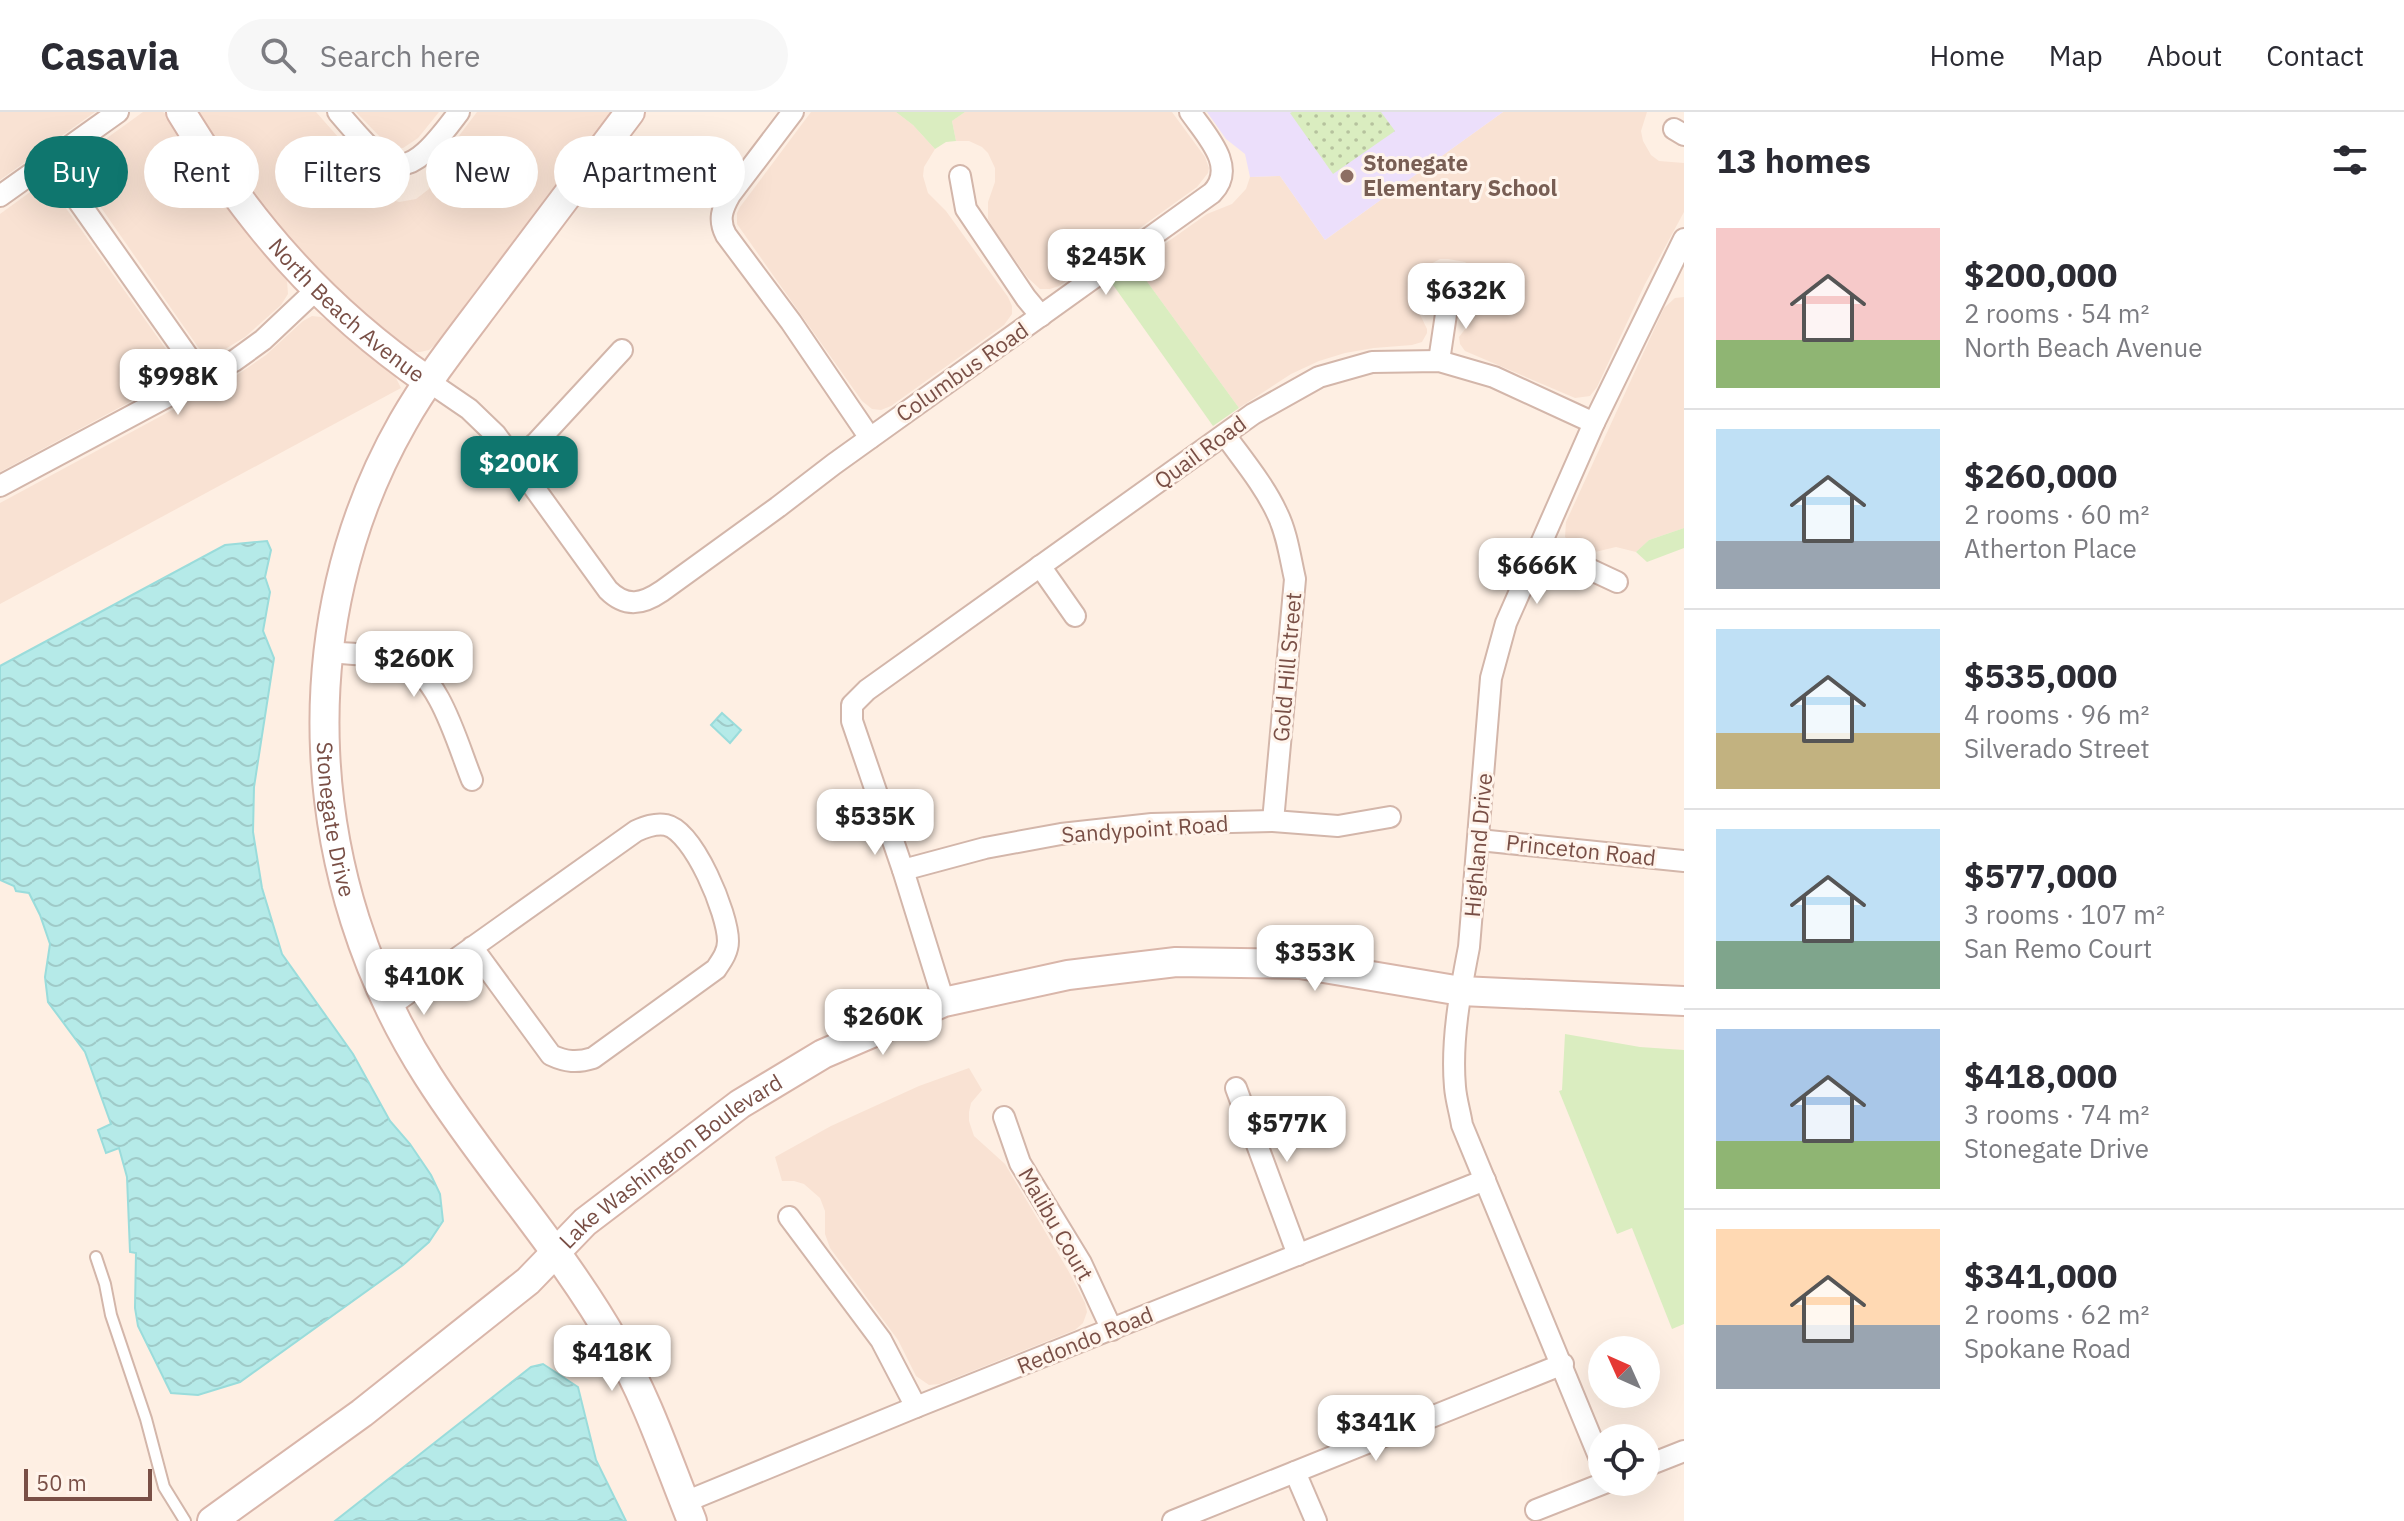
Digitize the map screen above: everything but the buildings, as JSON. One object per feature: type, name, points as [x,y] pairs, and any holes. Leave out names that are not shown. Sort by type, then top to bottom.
[{"type":"street","points":[[85,136],[118,112]]},
{"type":"street","name":"North Beach Avenue","points":[[181,112],[241,203],[274,244],[316,290],[361,331],[483,421],[608,590],[622,601]]},
{"type":"street","points":[[338,112],[379,157],[400,165],[424,155],[459,112]]},
{"type":"street","name":"Stonegate Drive","points":[[630,112],[428,381],[395,435],[364,504],[342,573],[327,652],[324,759],[340,870],[358,930],[390,1006],[428,1076],[556,1251],[618,1346],[642,1396],[688,1512]]},
{"type":"street","points":[[793,112],[730,195],[723,207],[721,224],[870,438]]},
{"type":"street","name":"Columbus Road","points":[[622,601],[636,603],[651,599],[1218,187],[1223,170],[1218,151],[1190,112]]},
{"type":"street","points":[[960,176],[966,209],[1041,316]]},
{"type":"street","points":[[0,196],[24,179]]},
{"type":"street","points":[[83,208],[189,358],[199,380]]},
{"type":"street","name":"Highland Drive","points":[[1588,1428],[1462,1125],[1455,1092],[1454,1050],[1469,947],[1491,678],[1506,623],[1594,423],[1676,275],[1684,239]]},
{"type":"street","points":[[0,486],[234,361],[257,345],[316,290]]},
{"type":"street","points":[[1439,361],[1449,294]]},
{"type":"street","points":[[515,461],[537,442],[622,350]]},
{"type":"street","name":"Quail Road","points":[[903,870],[852,721],[852,705],[867,690],[1253,414],[1319,377],[1372,362],[1439,361],[1503,380],[1594,423]]},
{"type":"street","name":"Gold Hill Street","points":[[1225,435],[1277,513],[1287,540],[1295,579],[1273,821]]},
{"type":"street","points":[[1540,546],[1617,582]]},
{"type":"street","points":[[1040,566],[1075,616]]},
{"type":"street","points":[[327,652],[390,658],[415,668],[436,695],[472,780]]},
{"type":"street","name":"Sandypoint Road","points":[[903,870],[985,848],[1061,834],[1152,824],[1273,821],[1338,826],[1390,817]]},
{"type":"street","points":[[390,1006],[472,947],[636,831],[657,824],[675,828],[700,859],[716,896],[728,942],[716,969],[593,1058],[581,1062],[570,1062],[551,1055],[472,947]]},
{"type":"street","name":"Princeton Road","points":[[1479,840],[1684,861]]},
{"type":"street","points":[[903,870],[944,1002]]},
{"type":"street","name":"Lake Washington Boulevard","points":[[212,1521],[362,1413],[528,1281],[585,1222],[740,1104],[823,1054],[944,1002],[1068,975],[1176,962],[1300,964],[1461,991],[1684,1001]]},
{"type":"street","points":[[1236,1088],[1298,1255]]},
{"type":"street","name":"Malibu Court","points":[[1004,1117],[1020,1163],[1081,1263],[1112,1330]]},
{"type":"street","name":"Redondo Road","points":[[688,1512],[916,1407],[1485,1180]]},
{"type":"street","points":[[789,1217],[881,1340],[916,1407]]},
{"type":"street","points":[[1173,1521],[1563,1364]]},
{"type":"street","points":[[1660,1460],[1684,1451]]},
{"type":"street","points":[[1295,1472],[1316,1521]]},
{"type":"street","points":[[1536,1510],[1588,1489]]},
{"type":"lane","points":[[96,1257],[164,1487],[185,1521]]},
{"type":"shaded area","points":[[0,112],[95,112],[61,136],[24,136],[24,163],[0,180]]},
{"type":"shaded area","points":[[143,112],[166,114],[179,136],[144,136],[144,208],[227,208],[287,281],[288,294],[281,305],[245,337],[217,354],[198,347],[101,208],[128,208],[128,136],[110,136]]},
{"type":"shaded area","points":[[198,112],[316,112],[337,136],[275,136],[275,208],[410,208],[410,200],[426,191],[426,208],[538,208],[538,136],[459,136],[477,112],[611,112],[593,136],[554,136],[554,188],[437,343],[429,350],[420,352],[410,352],[353,305],[271,220],[259,203],[259,136],[213,136]]},
{"type":"shaded area","points":[[356,112],[439,112],[410,143],[410,136],[379,136]]},
{"type":"shaded area","points":[[811,112],[896,112],[935,149],[924,167],[928,193],[946,211],[1008,297],[1012,314],[1004,325],[891,406],[872,409],[862,401],[737,224],[737,213],[740,208],[745,208],[745,200]]},
{"type":"shaded area","points":[[965,112],[1172,112],[1205,157],[1208,173],[1197,187],[1059,286],[1040,289],[1028,278],[988,219],[995,168],[982,147],[969,141],[956,141],[952,121]]},
{"type":"shaded area","name":"Stonegate Elementary School","points":[[1207,112],[1503,112],[1325,240],[1280,176],[1250,177],[1245,154],[1226,139]]},
{"type":"shaded area","points":[[1503,112],[1647,112],[1641,131],[1651,155],[1659,161],[1684,163],[1684,212],[1590,396],[1575,398],[1465,351],[1459,337],[1482,307],[1484,286],[1479,274],[1465,262],[1440,259],[1427,266],[1417,279],[1414,291],[1414,302],[1427,329],[1422,342],[1345,353],[1319,361],[1291,374],[1239,408],[1135,265],[1207,214],[1232,204],[1246,189],[1250,177],[1280,176],[1325,240]]},
{"type":"shaded area","points":[[24,197],[24,208],[66,208],[168,352],[173,371],[165,383],[0,472],[0,214]]},
{"type":"shaded area","points":[[1684,297],[1684,528],[1649,540],[1636,552],[1616,547],[1595,552],[1576,548],[1565,537],[1566,522],[1664,308],[1675,298]]},
{"type":"shaded area","points":[[312,316],[330,322],[395,376],[401,388],[0,604],[0,503],[237,375]]},
{"type":"shaded area","points":[[969,1068],[982,1090],[971,1103],[969,1112],[974,1136],[1005,1164],[1069,1272],[1087,1312],[1083,1323],[1075,1330],[940,1384],[929,1385],[916,1376],[898,1340],[830,1248],[820,1198],[804,1184],[782,1181],[775,1157],[831,1126],[919,1086]]},
{"type":"green space","points":[[896,112],[965,112],[952,121],[956,141],[946,142],[935,149]]},
{"type":"green space","points":[[1292,112],[1381,112],[1395,131],[1333,174]]},
{"type":"green space","points":[[1135,265],[1239,408],[1213,426],[1111,282]]},
{"type":"green space","points":[[1684,528],[1684,548],[1647,562],[1636,552],[1649,540]]},
{"type":"green space","points":[[1565,1034],[1640,1047],[1684,1050],[1684,1324],[1672,1329],[1632,1228],[1617,1234],[1559,1091],[1562,1090]]},
{"type":"water","points":[[267,541],[271,550],[265,577],[270,592],[263,631],[274,658],[254,787],[253,832],[262,888],[282,954],[353,1054],[390,1121],[431,1175],[440,1194],[443,1221],[429,1242],[403,1265],[240,1382],[198,1395],[171,1393],[138,1326],[135,1308],[136,1253],[130,1252],[127,1177],[119,1148],[106,1153],[98,1130],[111,1124],[85,1052],[48,1002],[45,977],[50,944],[40,915],[29,893],[16,891],[14,886],[0,880],[0,666],[225,545]]},
{"type":"water","points":[[722,713],[741,730],[730,743],[711,725]]},
{"type":"water","points":[[543,1364],[578,1387],[596,1460],[626,1521],[335,1521],[531,1367]]},
{"type":"place","name":"Stonegate Elementary School","points":[[1347,176]]}]
